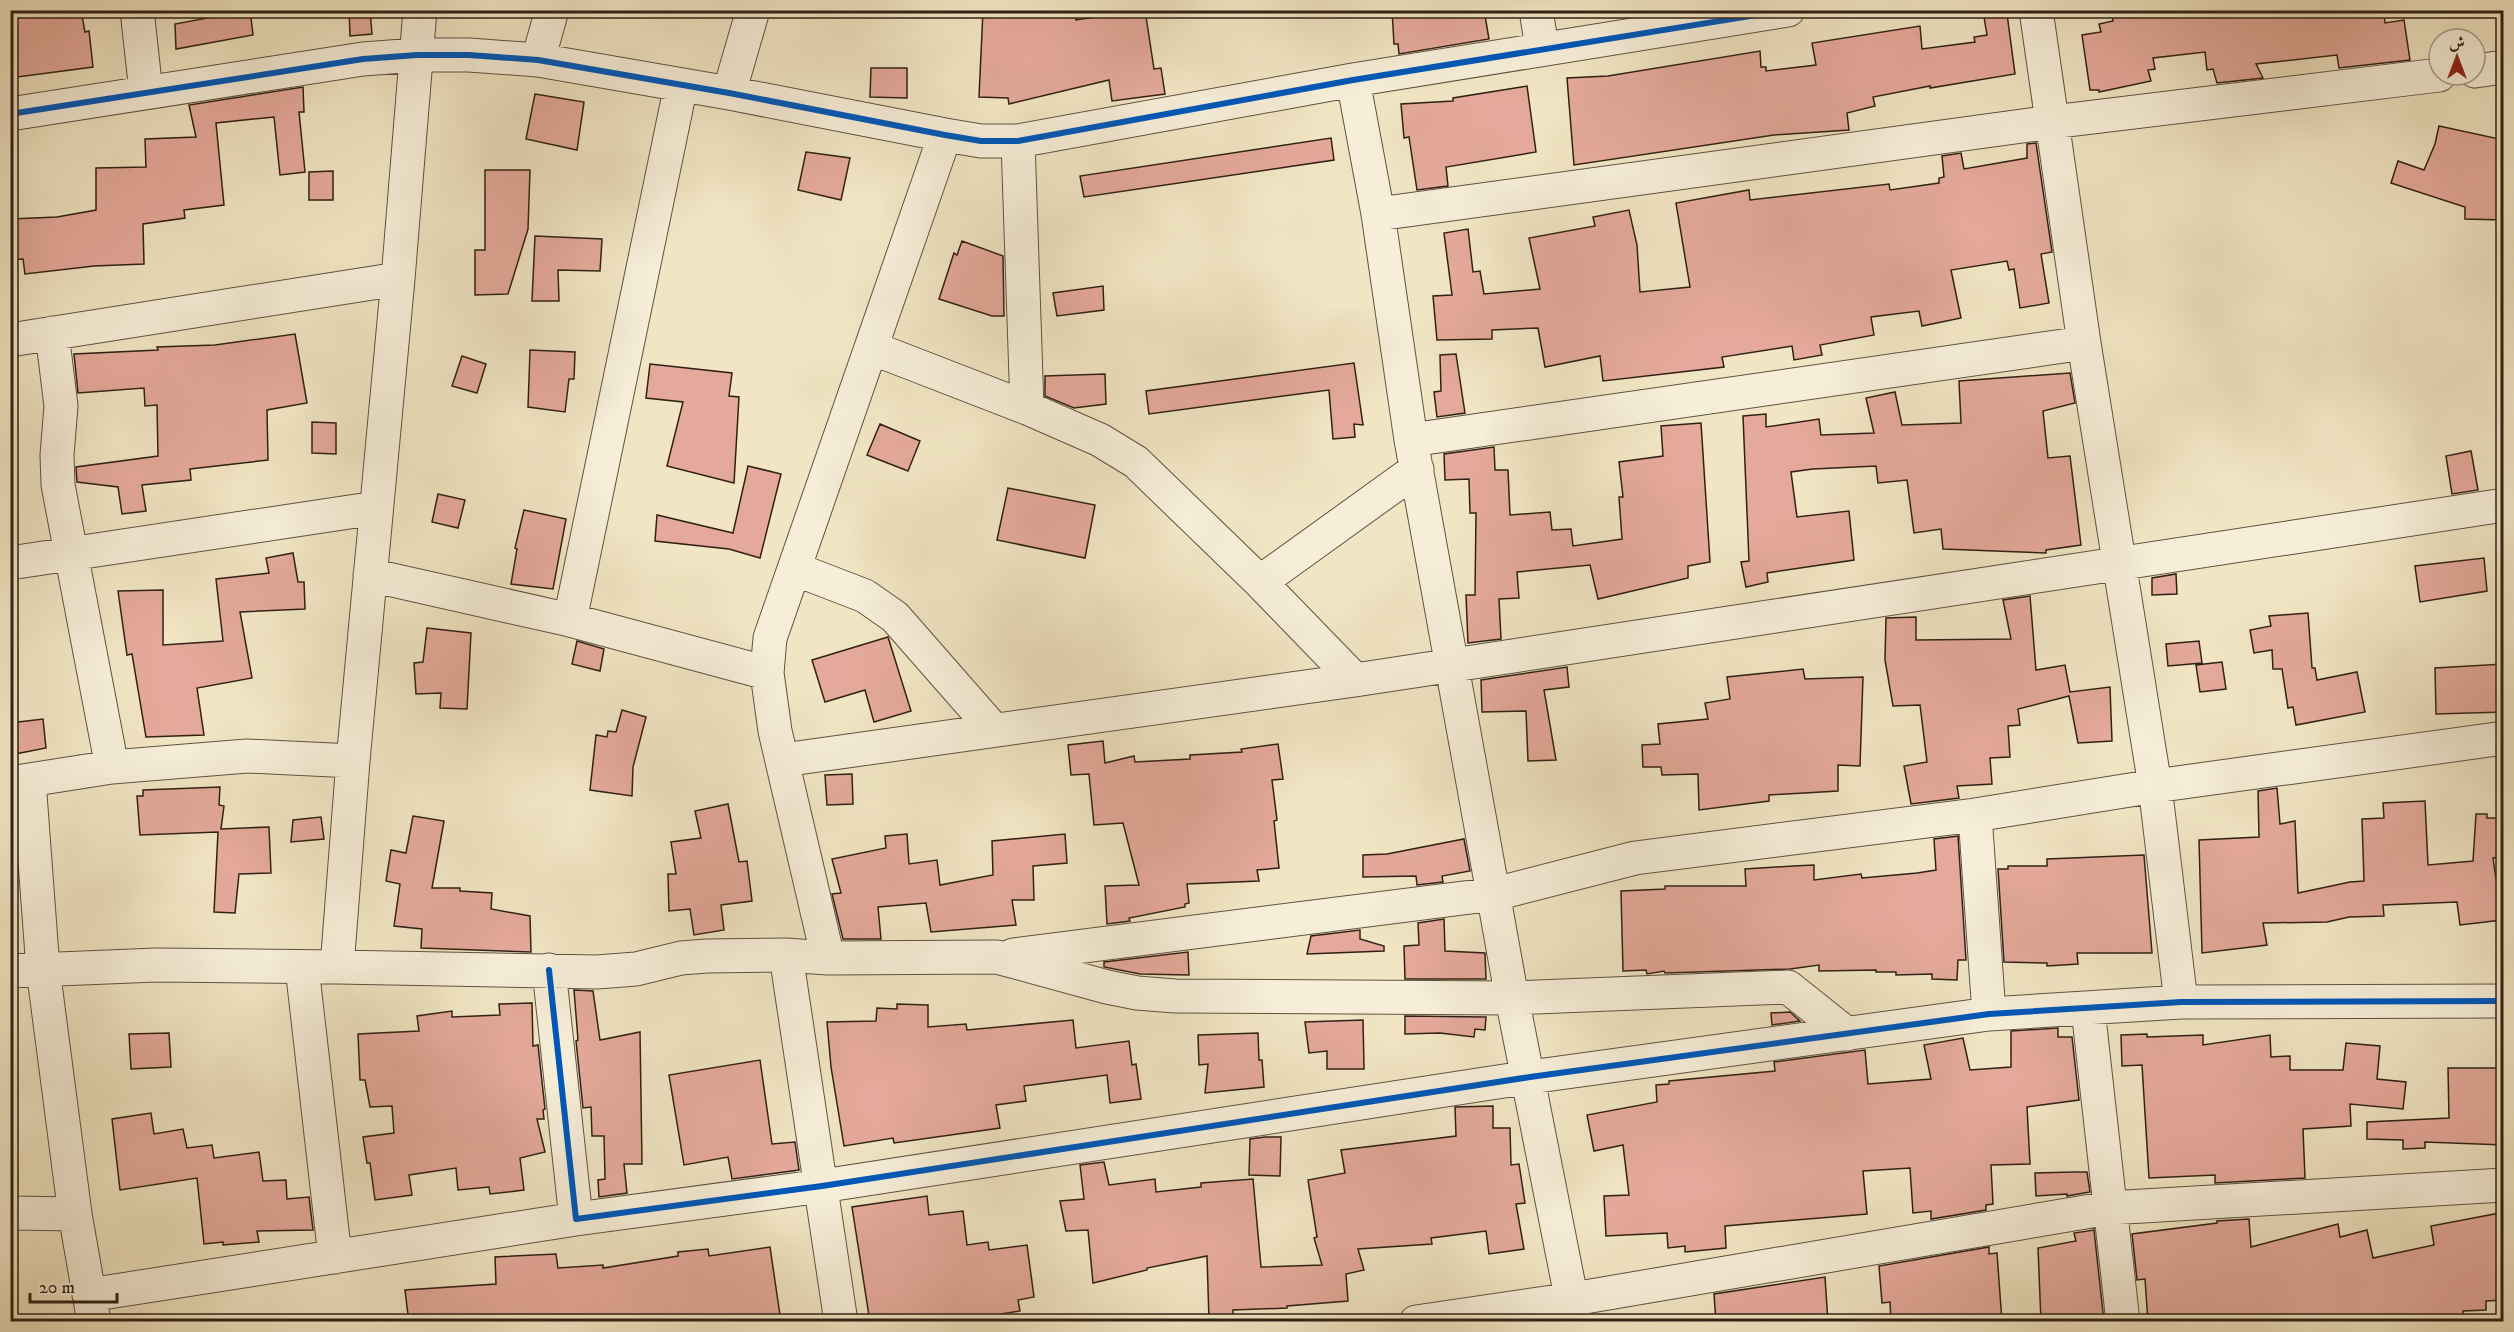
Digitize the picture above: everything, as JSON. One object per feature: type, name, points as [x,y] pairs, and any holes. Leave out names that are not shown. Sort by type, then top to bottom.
[{"type":"street","points":[[138,10],[146,92]]},
{"type":"street","points":[[337,967],[353,761],[398,279],[420,10]]},
{"type":"street","points":[[538,60],[552,10]]},
{"type":"street","points":[[729,93],[753,10]]},
{"type":"street","points":[[1536,10],[1542,48]]},
{"type":"street","points":[[10,114],[363,59],[417,55],[469,55],[538,60],[729,93],[945,135],[981,141],[1018,141],[1353,80],[1788,10]]},
{"type":"street","points":[[2036,10],[2084,344],[2155,786],[2181,1002]]},
{"type":"street","points":[[2487,69],[2504,67]]},
{"type":"street","points":[[1378,214],[2052,122],[2427,76]]},
{"type":"street","points":[[1353,80],[1378,214],[1414,455],[1512,998],[1530,1077],[1574,1310]]},
{"type":"street","points":[[570,620],[681,85]]},
{"type":"street","points":[[828,958],[775,731],[767,674],[770,638],[945,135]]},
{"type":"street","points":[[1018,141],[1027,408]]},
{"type":"street","points":[[10,340],[398,279]]},
{"type":"street","points":[[52,333],[62,406],[57,455],[58,484],[112,767]]},
{"type":"street","points":[[1260,582],[1414,455],[2084,344]]},
{"type":"street","points":[[872,348],[1027,408],[1100,440],[1136,462],[1260,582],[1355,680]]},
{"type":"street","points":[[783,760],[1355,680],[2504,505]]},
{"type":"street","points":[[10,563],[376,507]]},
{"type":"street","points":[[795,569],[865,596],[895,616],[994,730]]},
{"type":"street","points":[[370,575],[570,620],[767,674]]},
{"type":"street","points":[[10,971],[156,965],[617,972],[681,958],[786,955],[828,958],[997,957],[1495,894],[1635,858],[1975,815],[2155,786],[2504,738]]},
{"type":"street","points":[[353,761],[248,756],[112,767],[20,782],[75,1214],[92,1308],[335,1257],[576,1219],[822,1186],[1530,1077],[1989,1014],[2181,1002],[2504,1001]]},
{"type":"street","points":[[1975,815],[1989,1014]]},
{"type":"street","points":[[786,955],[841,1322]]},
{"type":"street","points":[[997,957],[1107,987],[1165,995],[1512,998],[1788,987],[1847,1034]]},
{"type":"street","points":[[302,967],[335,1257]]},
{"type":"street","points":[[549,970],[576,1219]]},
{"type":"street","points":[[2088,1009],[2123,1322]]},
{"type":"street","points":[[1416,1322],[1574,1310],[2109,1208],[2504,1185]]},
{"type":"street","points":[[10,1213],[75,1214]]},
{"type":"building","points":[[10,10],[81,10],[85,32],[89,31],[93,67],[10,78]]},
{"type":"building","points":[[250,10],[253,35],[176,49],[175,24]]},
{"type":"building","points":[[349,10],[370,10],[372,34],[350,36]]},
{"type":"building","points":[[983,10],[1075,10],[1076,20],[1145,10],[1154,69],[1161,68],[1165,94],[1112,101],[1109,80],[1009,104],[1008,98],[979,97]]},
{"type":"building","points":[[1392,10],[1484,10],[1489,39],[1399,54],[1398,44],[1394,44]]},
{"type":"building","points":[[2111,10],[2384,10],[2385,23],[2404,20],[2410,60],[2339,68],[2337,55],[2256,64],[2263,78],[2217,83],[2213,69],[2207,70],[2205,52],[2153,58],[2155,69],[2148,70],[2151,81],[2099,92],[2099,90],[2090,90],[2082,35],[2101,32],[2099,24],[2113,21]]},
{"type":"building","points":[[2007,14],[2015,74],[1873,97],[1875,106],[1847,113],[1849,130],[1774,135],[1574,165],[1567,78],[1608,76],[1760,51],[1761,67],[1766,67],[1766,71],[1816,65],[1812,43],[1920,26],[1922,49],[1975,42],[1974,37],[1987,35],[1984,17]]},
{"type":"building","points":[[871,68],[907,68],[907,98],[870,97]]},
{"type":"building","points":[[1527,86],[1536,152],[1446,167],[1448,186],[1417,190],[1409,137],[1404,138],[1401,104],[1453,101],[1453,98]]},
{"type":"building","points":[[303,87],[304,112],[299,112],[305,172],[280,175],[274,117],[216,123],[224,205],[184,210],[185,218],[143,224],[144,264],[94,266],[25,274],[23,259],[10,260],[10,219],[57,217],[96,210],[96,168],[146,167],[145,139],[196,137],[189,105]]},
{"type":"building","points":[[535,94],[584,102],[577,150],[526,139]]},
{"type":"building","points":[[2439,126],[2504,140],[2504,220],[2465,219],[2465,207],[2391,183],[2398,161],[2424,170],[2435,144]]},
{"type":"building","points":[[1331,138],[1334,160],[1084,197],[1080,176]]},
{"type":"building","points":[[2036,143],[2052,252],[2041,254],[2049,303],[2020,308],[2014,269],[2009,270],[2007,261],[1951,270],[1961,318],[1922,326],[1919,311],[1871,317],[1874,335],[1820,345],[1822,355],[1794,360],[1792,346],[1722,357],[1724,367],[1603,381],[1600,356],[1545,367],[1538,328],[1492,330],[1492,339],[1437,340],[1433,296],[1452,295],[1444,233],[1468,229],[1473,272],[1480,271],[1484,294],[1540,289],[1529,238],[1595,226],[1593,217],[1629,210],[1637,245],[1640,292],[1690,287],[1676,203],[1749,190],[1750,200],[1889,184],[1890,190],[1939,183],[1939,178],[1944,177],[1942,156],[1961,153],[1964,169],[2027,158],[2027,144]]},
{"type":"building","points":[[806,152],[850,158],[841,200],[798,190]]},
{"type":"building","points":[[485,170],[530,170],[528,229],[508,294],[475,295],[475,250],[485,250]]},
{"type":"building","points":[[333,171],[333,200],[309,200],[309,172]]},
{"type":"building","points":[[535,236],[602,239],[600,271],[558,270],[559,301],[532,301]]},
{"type":"building","points":[[962,241],[1003,256],[1004,316],[992,316],[939,299],[954,253],[957,255]]},
{"type":"building","points":[[1103,286],[1104,310],[1057,316],[1053,293]]},
{"type":"building","points":[[295,334],[307,403],[267,410],[268,460],[190,469],[191,480],[142,485],[146,511],[122,514],[118,487],[77,482],[76,467],[158,456],[157,405],[145,406],[144,388],[78,393],[74,354],[215,345]]},
{"type":"building","points":[[530,350],[575,352],[574,379],[569,379],[565,412],[528,407]]},
{"type":"building","points":[[1456,354],[1465,413],[1437,417],[1434,392],[1441,391],[1440,355]]},
{"type":"building","points":[[462,356],[486,364],[477,393],[452,386]]},
{"type":"building","points":[[1354,363],[1363,425],[1354,424],[1355,437],[1333,439],[1329,390],[1149,414],[1146,391]]},
{"type":"building","points":[[650,364],[732,373],[729,396],[739,397],[734,483],[667,466],[683,402],[646,398]]},
{"type":"building","points":[[2070,373],[2075,403],[2043,411],[2048,458],[2070,456],[2081,545],[2046,550],[2046,553],[1943,549],[1941,529],[1914,533],[1907,480],[1878,483],[1876,466],[1813,469],[1791,472],[1797,517],[1849,511],[1854,560],[1767,573],[1768,582],[1746,587],[1741,562],[1749,561],[1743,416],[1766,414],[1766,427],[1819,419],[1821,435],[1874,433],[1866,398],[1895,392],[1902,425],[1961,423],[1959,381]]},
{"type":"building","points":[[1105,374],[1106,404],[1074,408],[1045,396],[1045,376]]},
{"type":"building","points":[[312,422],[336,423],[336,454],[312,453]]},
{"type":"building","points":[[1701,423],[1710,562],[1688,566],[1688,578],[1598,599],[1590,565],[1517,572],[1519,598],[1499,599],[1501,639],[1468,643],[1466,595],[1475,595],[1476,513],[1470,513],[1469,479],[1445,480],[1444,454],[1494,447],[1495,470],[1508,470],[1510,515],[1550,512],[1552,530],[1571,529],[1573,546],[1622,539],[1619,497],[1623,497],[1619,462],[1663,456],[1661,426]]},
{"type":"building","points":[[880,424],[920,441],[908,471],[867,455]]},
{"type":"building","points":[[2471,451],[2478,490],[2452,494],[2446,456]]},
{"type":"building","points":[[748,466],[781,474],[760,558],[729,549],[655,541],[657,515],[733,533]]},
{"type":"building","points":[[1008,488],[1095,505],[1085,558],[997,540]]},
{"type":"building","points":[[438,494],[465,500],[458,528],[432,522]]},
{"type":"building","points":[[524,510],[566,519],[553,589],[511,584],[517,549],[515,548]]},
{"type":"building","points":[[293,553],[298,582],[304,582],[305,609],[240,612],[252,678],[197,688],[204,735],[146,737],[132,654],[127,655],[118,591],[163,590],[163,645],[223,641],[216,579],[269,573],[266,558]]},
{"type":"building","points":[[2484,558],[2487,591],[2420,602],[2415,566]]},
{"type":"building","points":[[2176,574],[2177,594],[2152,595],[2152,578]]},
{"type":"building","points":[[2030,596],[2036,670],[2065,665],[2070,692],[2110,687],[2112,741],[2078,743],[2069,696],[2018,709],[2020,725],[2008,726],[2010,757],[1990,758],[1992,784],[1957,786],[1959,798],[1911,804],[1904,766],[1927,762],[1920,705],[1893,706],[1885,660],[1886,618],[1916,617],[1916,640],[2011,639],[2003,600]]},
{"type":"building","points":[[2308,613],[2312,668],[2315,668],[2317,680],[2357,672],[2365,712],[2296,725],[2293,707],[2288,708],[2282,669],[2273,669],[2272,650],[2254,653],[2250,630],[2271,626],[2269,616]]},
{"type":"building","points":[[427,628],[471,633],[467,709],[440,708],[441,693],[416,694],[414,663],[423,662]]},
{"type":"building","points":[[888,637],[911,711],[874,722],[865,690],[825,702],[812,660]]},
{"type":"building","points":[[577,641],[604,649],[600,671],[572,664]]},
{"type":"building","points":[[2199,641],[2202,663],[2168,666],[2166,644]]},
{"type":"building","points":[[2222,662],[2226,689],[2200,692],[2196,665]]},
{"type":"building","points":[[2504,664],[2504,712],[2436,714],[2435,668]]},
{"type":"building","points":[[1567,667],[1569,687],[1544,690],[1556,760],[1528,761],[1526,711],[1482,712],[1481,680]]},
{"type":"building","points":[[1803,669],[1805,679],[1863,677],[1860,766],[1838,765],[1838,791],[1769,795],[1769,801],[1699,810],[1698,774],[1662,775],[1661,767],[1643,767],[1642,745],[1660,744],[1658,724],[1708,719],[1705,703],[1730,699],[1727,677]]},
{"type":"building","points":[[622,710],[646,717],[633,767],[632,796],[590,790],[596,735],[607,737],[608,731],[616,732]]},
{"type":"building","points":[[43,719],[46,748],[10,755],[10,723]]},
{"type":"building","points":[[1103,741],[1105,763],[1134,756],[1135,762],[1190,759],[1190,755],[1242,752],[1241,749],[1278,744],[1283,779],[1272,780],[1277,820],[1274,821],[1279,868],[1257,870],[1259,881],[1187,884],[1189,903],[1185,904],[1185,907],[1129,918],[1130,921],[1107,924],[1105,886],[1139,885],[1123,823],[1094,825],[1089,774],[1071,775],[1068,745]]},
{"type":"building","points":[[852,774],[853,804],[827,805],[825,775]]},
{"type":"building","points":[[220,787],[219,805],[224,806],[221,829],[269,827],[271,873],[239,874],[235,913],[214,912],[218,832],[140,835],[137,796],[143,796],[143,790]]},
{"type":"building","points":[[2277,788],[2280,824],[2295,821],[2298,893],[2364,881],[2362,819],[2384,818],[2383,803],[2425,801],[2428,865],[2473,861],[2476,814],[2487,814],[2487,818],[2504,818],[2504,857],[2493,858],[2502,920],[2460,925],[2457,902],[2383,905],[2384,916],[2349,917],[2327,922],[2263,923],[2267,945],[2202,953],[2199,840],[2259,837],[2258,791]]},
{"type":"building","points":[[728,804],[739,862],[747,861],[752,901],[721,905],[724,930],[694,935],[690,909],[669,911],[668,874],[676,874],[671,842],[701,838],[695,811]]},
{"type":"building","points":[[413,816],[444,821],[432,888],[460,888],[460,891],[492,893],[491,909],[530,916],[531,952],[421,948],[422,929],[394,926],[400,884],[386,881],[391,850],[406,853]]},
{"type":"building","points":[[321,817],[324,839],[291,842],[293,820]]},
{"type":"building","points":[[907,834],[909,864],[937,860],[940,885],[993,875],[992,841],[1065,834],[1067,863],[1033,866],[1034,900],[1012,900],[1016,925],[931,932],[926,903],[878,907],[881,939],[843,939],[832,894],[841,893],[832,859],[886,848],[885,836]]},
{"type":"building","points":[[1958,836],[1966,960],[1958,960],[1957,980],[1932,979],[1932,974],[1896,975],[1896,972],[1876,972],[1876,970],[1819,971],[1819,965],[1790,969],[1665,973],[1664,971],[1647,974],[1646,970],[1623,971],[1621,891],[1665,889],[1665,886],[1746,886],[1745,869],[1814,865],[1814,880],[1861,874],[1862,878],[1936,870],[1934,839]]},
{"type":"building","points":[[1464,839],[1470,871],[1442,876],[1443,882],[1417,885],[1416,876],[1363,877],[1363,855],[1387,854]]},
{"type":"building","points":[[2144,855],[2152,953],[2077,953],[2078,964],[2047,966],[2047,963],[2004,962],[1998,869],[2008,869],[2008,866],[2047,866],[2047,859]]},
{"type":"building","points":[[1444,919],[1445,951],[1485,953],[1486,979],[1405,979],[1404,946],[1419,945],[1418,923]]},
{"type":"building","points":[[1360,930],[1360,939],[1384,946],[1384,951],[1307,954],[1311,936]]},
{"type":"building","points":[[1188,952],[1189,975],[1140,974],[1104,967],[1104,962]]},
{"type":"building","points":[[574,990],[593,991],[600,1040],[640,1032],[642,1164],[624,1164],[627,1193],[599,1197],[598,1180],[605,1179],[604,1136],[592,1136],[591,1107],[583,1108],[576,1041],[578,1040]]},
{"type":"building","points":[[532,1003],[533,1046],[538,1045],[545,1109],[543,1110],[544,1119],[537,1119],[545,1152],[520,1158],[524,1190],[490,1194],[489,1187],[458,1190],[456,1168],[409,1175],[412,1195],[375,1200],[370,1163],[367,1163],[363,1137],[394,1133],[392,1106],[370,1107],[365,1080],[360,1080],[358,1034],[419,1031],[417,1016],[452,1011],[452,1017],[500,1015],[499,1004]]},
{"type":"building","points":[[897,1004],[928,1005],[928,1027],[966,1024],[967,1030],[1073,1020],[1076,1048],[1129,1041],[1132,1065],[1136,1064],[1141,1099],[1110,1103],[1107,1075],[1024,1086],[1026,1101],[996,1105],[1000,1128],[894,1143],[893,1138],[844,1146],[831,1067],[827,1022],[876,1021],[877,1008],[897,1009]]},
{"type":"building","points":[[1790,1012],[1800,1021],[1772,1025],[1771,1013]]},
{"type":"building","points":[[1405,1016],[1486,1017],[1485,1030],[1475,1029],[1474,1037],[1440,1033],[1405,1034]]},
{"type":"building","points":[[1363,1020],[1364,1069],[1327,1069],[1327,1051],[1309,1053],[1305,1022]]},
{"type":"building","points":[[2058,1028],[2058,1037],[2072,1037],[2079,1100],[2027,1107],[2030,1164],[1991,1165],[1993,1204],[1986,1205],[1986,1210],[1931,1219],[1931,1211],[1913,1213],[1910,1168],[1863,1171],[1867,1214],[1725,1226],[1726,1248],[1685,1252],[1685,1246],[1668,1248],[1667,1233],[1606,1236],[1604,1196],[1629,1195],[1623,1145],[1594,1151],[1587,1115],[1657,1102],[1656,1085],[1669,1084],[1669,1081],[1775,1071],[1774,1062],[1865,1050],[1868,1084],[1931,1079],[1924,1045],[1963,1038],[1970,1070],[2011,1067],[2011,1031]]},
{"type":"building","points":[[169,1033],[171,1067],[131,1069],[129,1034]]},
{"type":"building","points":[[1258,1033],[1259,1060],[1262,1060],[1264,1087],[1205,1093],[1208,1064],[1199,1065],[1198,1035]]},
{"type":"building","points":[[2147,1034],[2147,1037],[2203,1035],[2203,1045],[2270,1035],[2271,1057],[2290,1056],[2290,1070],[2343,1070],[2346,1043],[2380,1046],[2377,1079],[2406,1082],[2403,1109],[2350,1104],[2351,1126],[2303,1129],[2305,1178],[2215,1183],[2215,1175],[2149,1178],[2142,1065],[2122,1066],[2121,1035]]},
{"type":"building","points":[[760,1060],[772,1144],[795,1142],[799,1170],[732,1179],[728,1157],[684,1165],[669,1075]]},
{"type":"building","points":[[2448,1068],[2504,1068],[2504,1145],[2425,1142],[2425,1148],[2403,1149],[2403,1140],[2367,1139],[2367,1122],[2449,1118]]},
{"type":"building","points":[[1493,1106],[1493,1128],[1510,1128],[1511,1165],[1519,1164],[1525,1203],[1516,1204],[1524,1249],[1489,1254],[1486,1231],[1431,1238],[1432,1244],[1358,1249],[1364,1270],[1346,1274],[1348,1301],[1287,1306],[1287,1308],[1233,1310],[1233,1319],[1209,1320],[1207,1256],[1147,1268],[1147,1270],[1093,1283],[1088,1230],[1066,1231],[1060,1201],[1084,1199],[1080,1165],[1104,1162],[1109,1185],[1155,1179],[1156,1192],[1201,1187],[1201,1183],[1253,1179],[1261,1267],[1322,1265],[1314,1238],[1317,1237],[1308,1180],[1345,1173],[1341,1150],[1456,1136],[1455,1107]]},
{"type":"building","points":[[151,1113],[154,1134],[183,1129],[187,1148],[212,1145],[214,1158],[259,1152],[263,1181],[286,1180],[287,1199],[309,1197],[313,1230],[257,1231],[259,1242],[204,1244],[197,1178],[120,1190],[112,1119]]},
{"type":"building","points":[[1281,1137],[1280,1176],[1249,1175],[1250,1139]]},
{"type":"building","points":[[2087,1172],[2090,1192],[2067,1196],[2067,1194],[2036,1196],[2035,1173]]},
{"type":"building","points":[[927,1196],[929,1215],[963,1211],[967,1245],[988,1242],[989,1250],[1027,1245],[1034,1297],[1018,1300],[1020,1311],[983,1317],[983,1322],[870,1322],[852,1207]]},
{"type":"building","points":[[2500,1213],[2504,1300],[2486,1301],[2486,1310],[2463,1311],[2463,1322],[2391,1322],[2390,1319],[2337,1322],[2148,1322],[2145,1279],[2137,1280],[2132,1234],[2217,1223],[2217,1221],[2249,1219],[2251,1247],[2338,1224],[2340,1237],[2367,1230],[2373,1258],[2434,1245],[2431,1226]]},
{"type":"building","points":[[2094,1230],[2104,1322],[2041,1322],[2038,1248],[2076,1241],[2074,1233]]},
{"type":"building","points":[[770,1247],[781,1322],[692,1322],[691,1317],[662,1322],[418,1322],[417,1314],[408,1315],[405,1290],[496,1284],[495,1257],[556,1254],[558,1268],[603,1265],[603,1268],[678,1256],[678,1252],[708,1249],[709,1256]]},
{"type":"building","points":[[1989,1247],[1989,1254],[1997,1253],[2002,1322],[1891,1322],[1890,1302],[1882,1303],[1879,1266]]},
{"type":"building","points":[[1825,1277],[1828,1322],[1716,1322],[1714,1294]]},
{"type":"cycle path","points":[[10,114],[363,59],[417,55],[469,55],[538,60],[729,93],[945,135],[981,141],[1018,141],[1353,80],[1788,10]]},
{"type":"cycle path","points":[[549,970],[576,1219],[822,1186],[1530,1077],[1989,1014],[2181,1002],[2504,1001]]}]
